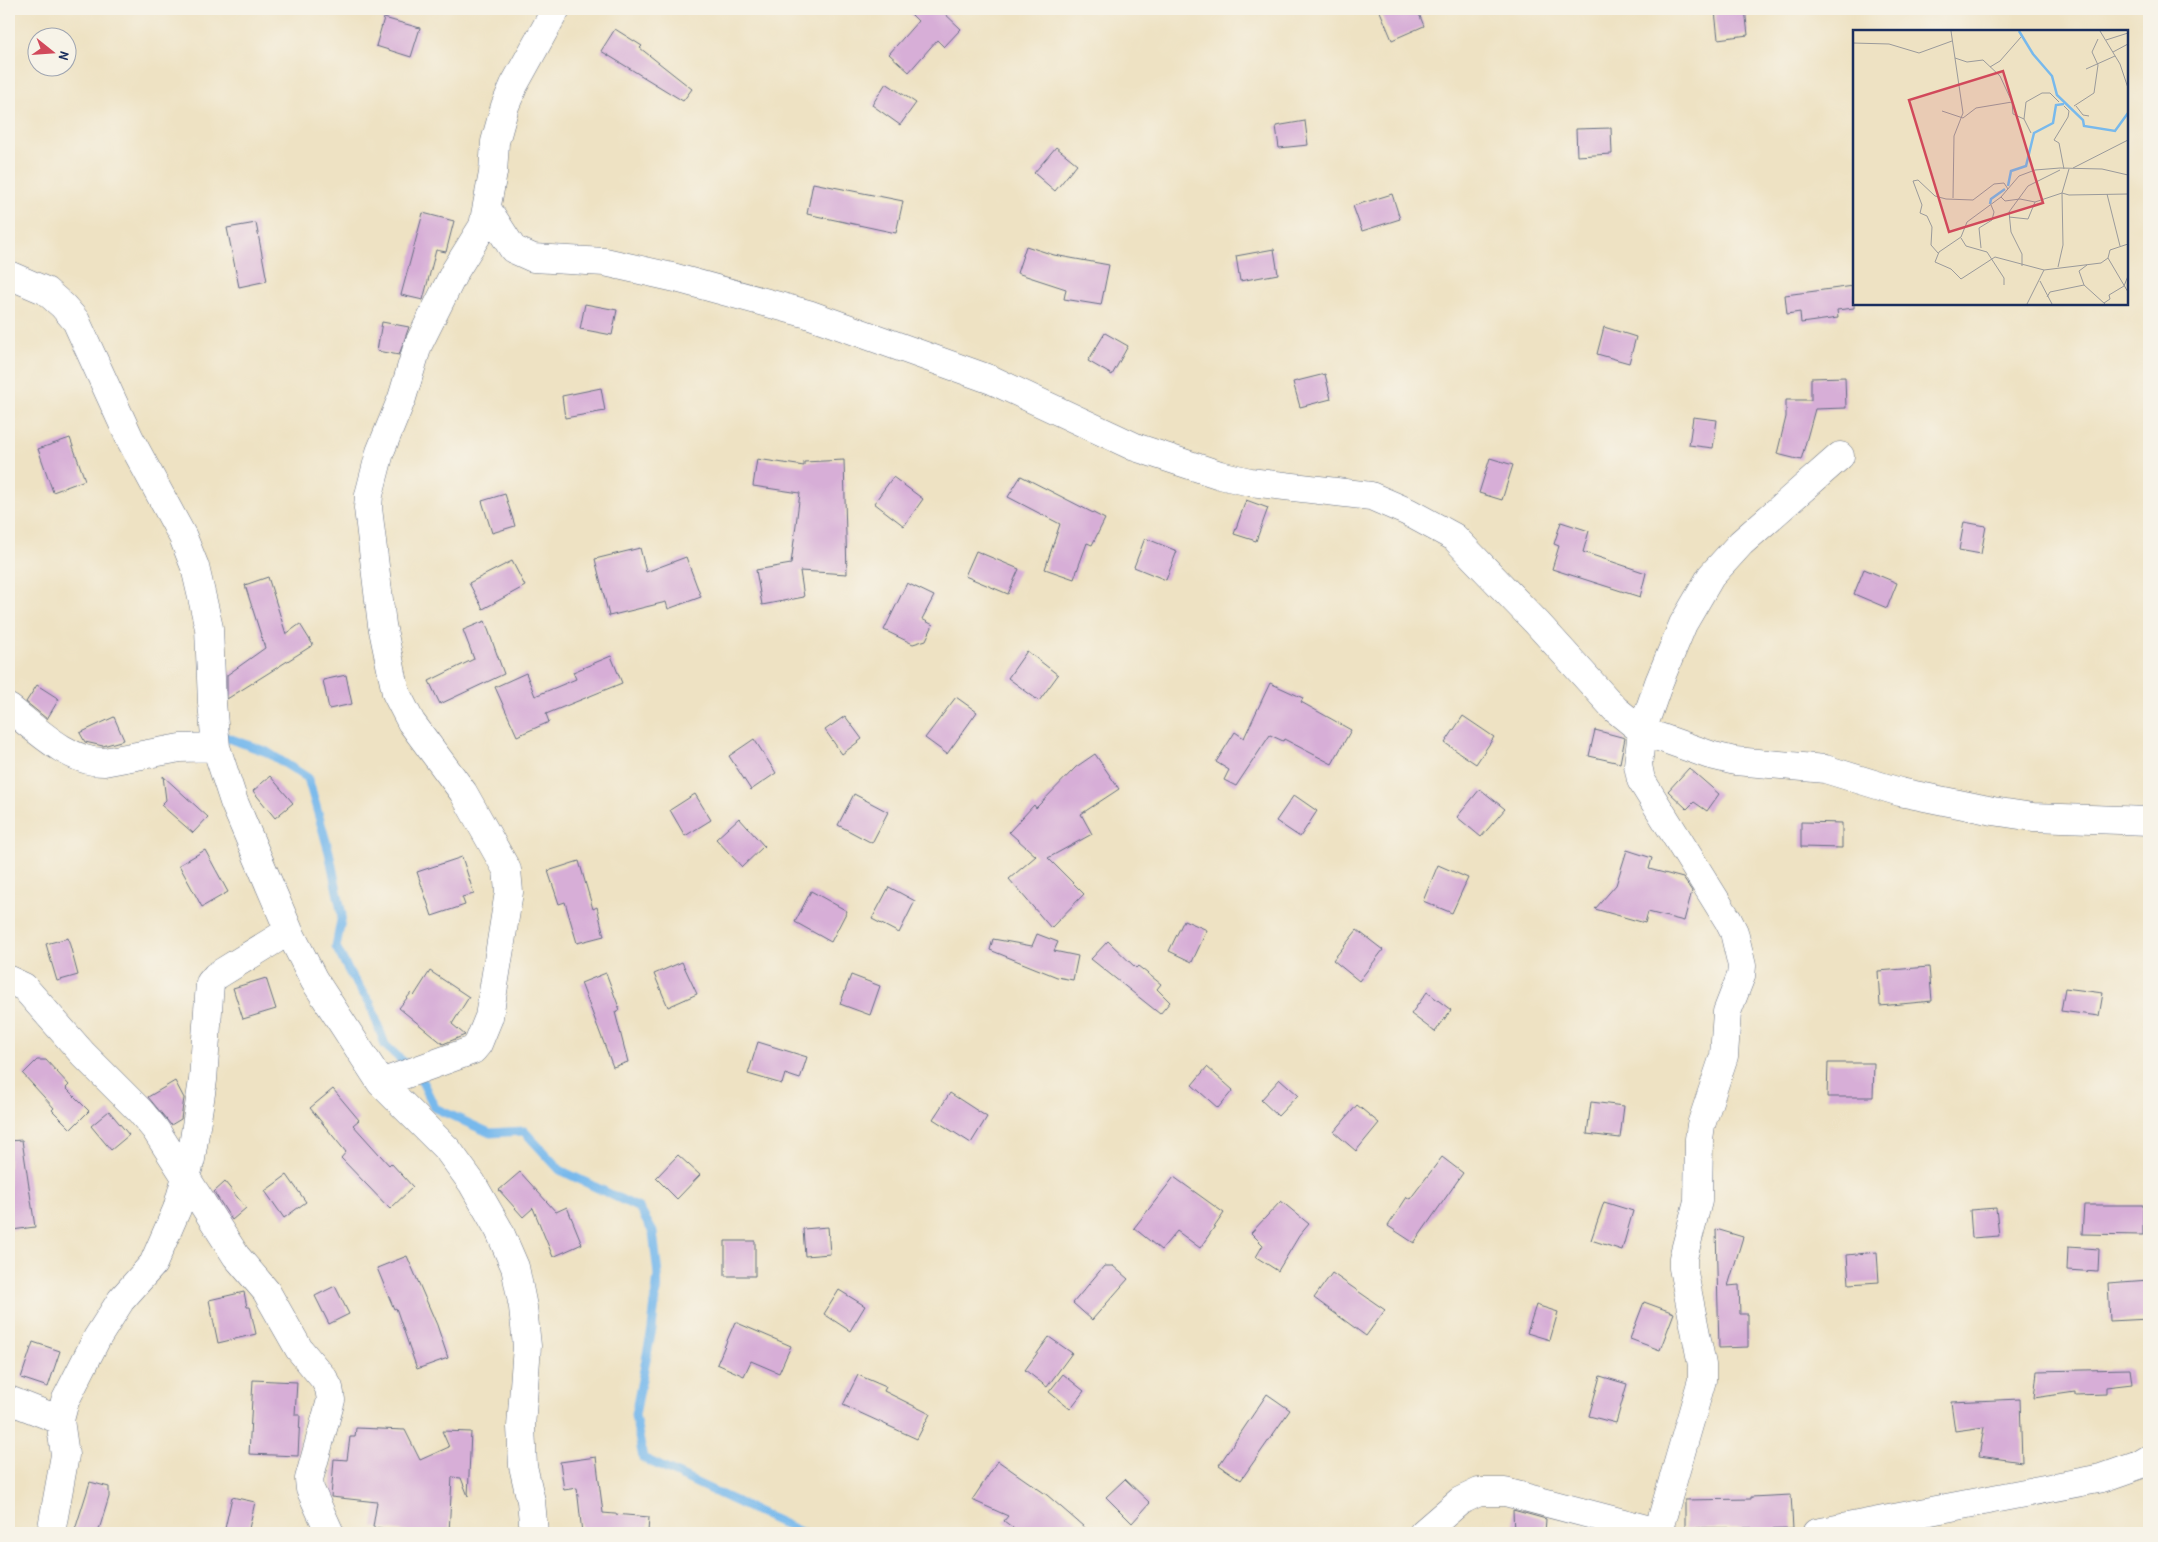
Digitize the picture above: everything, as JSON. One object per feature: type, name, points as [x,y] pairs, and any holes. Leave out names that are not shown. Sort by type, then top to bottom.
[{"type":"street","points":[[381,1083],[466,1053],[473,1050],[478,1044],[489,1017],[510,892],[507,870],[491,840],[463,792],[411,722],[396,693],[382,625],[368,508],[369,495],[376,466],[402,398],[415,352],[455,271],[483,226],[488,210],[495,142],[505,106],[514,85],[556,9]]},
{"type":"street","points":[[488,210],[513,249],[532,258],[605,262],[676,278],[808,314],[992,380],[1135,447],[1243,480],[1371,496],[1408,512],[1454,538],[1537,622],[1615,709],[1642,731],[1710,756],[1735,761],[1825,769],[1900,792],[1993,811],[2032,817],[2149,821]]},
{"type":"street","points":[[9,275],[46,291],[76,320],[130,440],[183,537],[195,567],[210,628],[212,703],[216,747],[234,802],[289,931],[314,980],[381,1083],[448,1150],[472,1183],[499,1230],[515,1267],[523,1307],[527,1346],[521,1427],[523,1466],[531,1502],[534,1533]]},
{"type":"street","points":[[1423,1533],[1460,1501],[1479,1492],[1506,1492],[1660,1533],[1702,1380],[1702,1365],[1683,1268],[1683,1258],[1698,1200],[1701,1125],[1724,1056],[1727,1012],[1741,976],[1742,966],[1734,932],[1728,920],[1641,780],[1638,765],[1642,731],[1659,682],[1684,624],[1711,576],[1741,543],[1840,456]]},
{"type":"street","points":[[9,708],[56,745],[91,762],[104,762],[180,748],[216,747]]},
{"type":"street","points":[[51,1533],[55,1499],[65,1455],[60,1420],[66,1401],[96,1338],[121,1300],[152,1264],[177,1209],[191,1159],[203,1080],[210,983],[216,976],[289,931]]},
{"type":"street","points":[[9,980],[24,987],[83,1054],[140,1111],[155,1129],[236,1256],[266,1291],[295,1341],[324,1379],[331,1400],[309,1479],[310,1489],[330,1533]]},
{"type":"street","points":[[9,1400],[60,1420]]},
{"type":"street","points":[[1816,1533],[2102,1478],[2139,1465],[2149,1458]]},
{"type":"building","points":[[906,9],[940,9],[961,29],[944,47],[937,40],[909,72],[889,54],[918,21]]},
{"type":"building","points":[[1379,9],[1417,9],[1424,26],[1392,40]]},
{"type":"building","points":[[1745,9],[1748,35],[1718,39],[1715,11]]},
{"type":"building","points":[[384,18],[420,28],[411,57],[376,46]]},
{"type":"building","points":[[615,29],[642,46],[640,48],[692,89],[683,101],[601,51]]},
{"type":"building","points":[[886,83],[916,103],[900,125],[872,105]]},
{"type":"building","points":[[1305,121],[1308,145],[1279,148],[1276,126]]},
{"type":"building","points":[[1611,128],[1612,154],[1577,156],[1576,129]]},
{"type":"building","points":[[1056,147],[1077,164],[1055,191],[1034,173]]},
{"type":"building","points":[[813,183],[903,201],[896,233],[807,214]]},
{"type":"building","points":[[1392,194],[1400,219],[1362,231],[1353,206]]},
{"type":"building","points":[[423,213],[454,221],[446,252],[436,250],[423,300],[401,295]]},
{"type":"building","points":[[256,223],[267,281],[239,287],[227,228]]},
{"type":"building","points":[[1026,246],[1054,255],[1109,265],[1101,305],[1064,299],[1066,289],[1017,273]]},
{"type":"building","points":[[1274,249],[1278,274],[1240,281],[1236,256]]},
{"type":"building","points":[[1853,286],[1854,308],[1837,310],[1838,318],[1801,323],[1800,312],[1787,314],[1785,295]]},
{"type":"building","points":[[585,304],[617,310],[612,335],[580,329]]},
{"type":"building","points":[[382,322],[409,327],[399,355],[377,351]]},
{"type":"building","points":[[1604,327],[1636,337],[1629,363],[1597,354]]},
{"type":"building","points":[[1105,333],[1128,346],[1112,375],[1088,361]]},
{"type":"building","points":[[1325,374],[1331,399],[1300,407],[1293,382]]},
{"type":"building","points":[[1845,377],[1846,408],[1815,409],[1801,460],[1777,454],[1786,417],[1786,400],[1811,400],[1811,378]]},
{"type":"building","points":[[601,388],[605,411],[565,418],[562,396]]},
{"type":"building","points":[[1693,417],[1717,420],[1713,448],[1689,445]]},
{"type":"building","points":[[70,438],[85,480],[53,492],[38,449]]},
{"type":"building","points":[[1490,458],[1513,465],[1502,500],[1479,493]]},
{"type":"building","points":[[757,459],[804,466],[804,462],[844,460],[847,574],[800,571],[804,597],[762,605],[756,570],[791,564],[800,493],[753,486]]},
{"type":"building","points":[[1021,476],[1105,519],[1092,545],[1087,543],[1074,579],[1045,569],[1060,524],[1008,497]]},
{"type":"building","points":[[893,477],[923,499],[904,526],[874,503]]},
{"type":"building","points":[[505,494],[515,526],[492,533],[482,501]]},
{"type":"building","points":[[1246,500],[1268,508],[1256,541],[1234,534]]},
{"type":"building","points":[[1561,522],[1589,531],[1583,552],[1646,573],[1640,597],[1552,569],[1559,546],[1554,544]]},
{"type":"building","points":[[1964,522],[1986,526],[1981,554],[1959,550]]},
{"type":"building","points":[[1145,538],[1177,551],[1166,580],[1134,567]]},
{"type":"building","points":[[640,548],[646,572],[686,557],[701,597],[668,609],[666,602],[609,616],[595,559]]},
{"type":"building","points":[[976,551],[1019,569],[1008,594],[965,576]]},
{"type":"building","points":[[512,561],[525,586],[483,609],[469,583]]},
{"type":"building","points":[[1864,569],[1897,583],[1887,608],[1854,594]]},
{"type":"building","points":[[268,577],[286,634],[300,624],[313,645],[227,699],[227,675],[265,648],[245,585]]},
{"type":"building","points":[[907,583],[934,596],[922,619],[933,625],[926,640],[913,644],[884,630]]},
{"type":"building","points":[[485,621],[504,674],[440,704],[429,681],[474,659],[463,630]]},
{"type":"building","points":[[1027,651],[1058,675],[1039,701],[1008,678]]},
{"type":"building","points":[[611,656],[622,683],[546,714],[549,722],[517,736],[495,687],[526,673],[535,696],[576,679],[573,672]]},
{"type":"building","points":[[346,675],[352,704],[329,709],[323,680]]},
{"type":"building","points":[[1270,683],[1303,698],[1301,702],[1351,730],[1332,764],[1284,739],[1283,741],[1270,735],[1236,786],[1224,780],[1229,770],[1216,762],[1235,732],[1244,738]]},
{"type":"building","points":[[37,685],[59,699],[47,719],[26,702]]},
{"type":"building","points":[[956,697],[977,712],[947,754],[925,738]]},
{"type":"building","points":[[845,716],[862,739],[842,754],[825,730]]},
{"type":"building","points":[[1463,716],[1494,737],[1476,764],[1445,743]]},
{"type":"building","points":[[114,717],[124,740],[103,746],[85,742],[80,733]]},
{"type":"building","points":[[1595,730],[1625,738],[1620,763],[1589,756]]},
{"type":"building","points":[[754,739],[776,773],[751,790],[729,756]]},
{"type":"building","points":[[1095,754],[1119,789],[1081,814],[1092,834],[1048,858],[1084,894],[1051,928],[1009,879],[1036,856],[1009,832],[1034,805],[1036,808],[1076,767]]},
{"type":"building","points":[[1689,768],[1719,794],[1707,811],[1694,802],[1687,809],[1668,791]]},
{"type":"building","points":[[163,776],[208,817],[193,833],[161,805],[166,800]]},
{"type":"building","points":[[270,776],[293,803],[275,818],[253,791]]},
{"type":"building","points":[[1480,789],[1505,809],[1481,837],[1457,817]]},
{"type":"building","points":[[695,794],[711,820],[685,836],[670,810]]},
{"type":"building","points":[[854,794],[888,812],[872,843],[838,825]]},
{"type":"building","points":[[1294,795],[1317,811],[1300,837],[1276,821]]},
{"type":"building","points":[[739,818],[764,846],[742,867],[716,839]]},
{"type":"building","points":[[1801,822],[1842,823],[1842,848],[1801,847]]},
{"type":"building","points":[[205,850],[228,892],[202,907],[179,865]]},
{"type":"building","points":[[1627,850],[1652,858],[1649,869],[1683,878],[1692,891],[1684,921],[1648,912],[1645,923],[1595,909],[1616,885]]},
{"type":"building","points":[[462,857],[474,894],[462,897],[465,905],[432,916],[417,872]]},
{"type":"building","points":[[579,861],[593,909],[597,907],[604,936],[577,943],[565,902],[559,904],[548,871]]},
{"type":"building","points":[[1438,865],[1468,878],[1452,913],[1423,901]]},
{"type":"building","points":[[889,887],[915,901],[899,933],[872,919]]},
{"type":"building","points":[[811,891],[847,911],[831,942],[795,922]]},
{"type":"building","points":[[1184,920],[1207,930],[1192,962],[1169,951]]},
{"type":"building","points":[[1357,930],[1383,950],[1359,981],[1333,960]]},
{"type":"building","points":[[1037,934],[1058,942],[1054,951],[1078,956],[1073,980],[1057,977],[990,950],[993,939],[1032,946]]},
{"type":"building","points":[[68,938],[78,975],[57,981],[46,944]]},
{"type":"building","points":[[1108,941],[1136,968],[1138,966],[1161,984],[1157,989],[1170,1002],[1160,1014],[1091,959]]},
{"type":"building","points":[[682,962],[697,994],[668,1007],[654,974]]},
{"type":"building","points":[[1929,967],[1932,1001],[1880,1006],[1878,971]]},
{"type":"building","points":[[430,971],[469,997],[452,1024],[465,1035],[443,1044],[399,1008],[411,993],[414,996]]},
{"type":"building","points":[[606,973],[620,1010],[615,1012],[628,1062],[613,1067],[581,983]]},
{"type":"building","points":[[851,975],[880,986],[870,1015],[840,1004]]},
{"type":"building","points":[[266,978],[276,1009],[243,1019],[233,988]]},
{"type":"building","points":[[2065,988],[2103,993],[2099,1016],[2061,1011]]},
{"type":"building","points":[[1427,992],[1451,1010],[1435,1032],[1411,1014]]},
{"type":"building","points":[[758,1042],[807,1057],[800,1079],[785,1074],[782,1084],[748,1074]]},
{"type":"building","points":[[37,1060],[46,1060],[69,1085],[66,1088],[89,1111],[71,1129],[52,1110],[54,1108],[23,1074]]},
{"type":"building","points":[[1828,1063],[1874,1063],[1873,1097],[1827,1097]]},
{"type":"building","points":[[1207,1067],[1233,1090],[1218,1108],[1192,1085]]},
{"type":"building","points":[[1280,1079],[1298,1095],[1278,1116],[1261,1100]]},
{"type":"building","points":[[175,1081],[184,1098],[181,1119],[171,1125],[148,1097]]},
{"type":"building","points":[[333,1089],[359,1120],[353,1125],[389,1165],[391,1163],[413,1187],[390,1209],[341,1158],[346,1152],[310,1108]]},
{"type":"building","points":[[950,1093],[987,1117],[971,1143],[933,1119]]},
{"type":"building","points":[[1591,1102],[1624,1106],[1620,1138],[1587,1134]]},
{"type":"building","points":[[1357,1105],[1379,1123],[1356,1151],[1334,1132]]},
{"type":"building","points":[[109,1111],[129,1135],[111,1150],[91,1126]]},
{"type":"building","points":[[22,1140],[35,1227],[12,1230],[9,1205],[9,1141]]},
{"type":"building","points":[[678,1155],[700,1175],[677,1199],[656,1178]]},
{"type":"building","points":[[1442,1157],[1463,1173],[1414,1243],[1388,1226],[1407,1197],[1410,1199]]},
{"type":"building","points":[[520,1172],[556,1212],[567,1207],[582,1244],[553,1257],[533,1208],[523,1217],[499,1190]]},
{"type":"building","points":[[287,1175],[306,1202],[284,1218],[265,1191]]},
{"type":"building","points":[[1174,1177],[1224,1213],[1200,1248],[1177,1231],[1161,1250],[1134,1228]]},
{"type":"building","points":[[225,1182],[246,1208],[232,1220],[214,1192]]},
{"type":"building","points":[[1281,1201],[1309,1224],[1299,1236],[1278,1271],[1256,1257],[1263,1245],[1251,1233]]},
{"type":"building","points":[[1604,1202],[1633,1211],[1622,1250],[1591,1240]]},
{"type":"building","points":[[2084,1205],[2143,1205],[2143,1235],[2082,1234]]},
{"type":"building","points":[[1996,1208],[1999,1236],[1972,1238],[1970,1210]]},
{"type":"building","points":[[828,1227],[830,1254],[805,1256],[803,1229]]},
{"type":"building","points":[[1716,1229],[1743,1237],[1728,1286],[1739,1285],[1740,1314],[1748,1314],[1748,1347],[1719,1348]]},
{"type":"building","points":[[725,1241],[755,1241],[755,1276],[725,1276]]},
{"type":"building","points":[[2068,1247],[2099,1249],[2098,1272],[2067,1270]]},
{"type":"building","points":[[1877,1252],[1879,1282],[1849,1284],[1847,1255]]},
{"type":"building","points":[[407,1256],[437,1325],[448,1358],[417,1369],[396,1308],[394,1309],[377,1268]]},
{"type":"building","points":[[1104,1266],[1113,1266],[1128,1279],[1092,1320],[1073,1303]]},
{"type":"building","points":[[1332,1273],[1385,1310],[1366,1336],[1314,1298]]},
{"type":"building","points":[[2149,1280],[2149,1319],[2110,1321],[2108,1283]]},
{"type":"building","points":[[335,1286],[349,1314],[329,1324],[315,1296]]},
{"type":"building","points":[[839,1290],[865,1306],[850,1331],[824,1314]]},
{"type":"building","points":[[244,1292],[247,1307],[250,1307],[256,1334],[218,1343],[209,1300]]},
{"type":"building","points":[[1644,1302],[1674,1313],[1660,1350],[1630,1339]]},
{"type":"building","points":[[1536,1305],[1558,1312],[1550,1340],[1527,1333]]},
{"type":"building","points":[[735,1322],[791,1346],[779,1373],[751,1361],[744,1376],[717,1364]]},
{"type":"building","points":[[1049,1337],[1072,1353],[1047,1387],[1025,1370]]},
{"type":"building","points":[[33,1342],[60,1351],[48,1387],[21,1378]]},
{"type":"building","points":[[2130,1369],[2132,1384],[2106,1387],[2106,1394],[2075,1395],[2075,1392],[2034,1398],[2037,1371]]},
{"type":"building","points":[[1063,1374],[1084,1391],[1070,1409],[1049,1392]]},
{"type":"building","points":[[858,1375],[886,1387],[884,1391],[930,1414],[917,1439],[843,1405]]},
{"type":"building","points":[[1600,1376],[1627,1384],[1616,1423],[1589,1416]]},
{"type":"building","points":[[253,1380],[297,1382],[295,1415],[300,1415],[298,1456],[249,1454]]},
{"type":"building","points":[[1267,1394],[1290,1410],[1241,1480],[1219,1465]]},
{"type":"building","points":[[2020,1399],[2022,1462],[1979,1456],[1984,1427],[1955,1431],[1951,1402]]},
{"type":"building","points":[[356,1428],[405,1430],[420,1460],[449,1447],[442,1431],[471,1432],[468,1496],[461,1478],[452,1477],[449,1533],[412,1533],[373,1527],[377,1502],[331,1497],[334,1459],[347,1460],[350,1437],[355,1437]]},
{"type":"building","points":[[596,1457],[603,1513],[649,1517],[648,1533],[582,1533],[577,1488],[564,1490],[560,1462]]},
{"type":"building","points":[[998,1461],[1047,1495],[1091,1533],[1020,1533],[1004,1521],[1008,1516],[972,1500]]},
{"type":"building","points":[[1125,1479],[1150,1503],[1132,1523],[1106,1497]]},
{"type":"building","points":[[90,1482],[109,1487],[109,1497],[98,1533],[74,1533]]},
{"type":"building","points":[[1791,1495],[1793,1529],[1685,1528],[1685,1500],[1751,1499],[1751,1497]]},
{"type":"building","points":[[232,1497],[255,1502],[248,1533],[224,1533]]},
{"type":"building","points":[[1513,1510],[1546,1519],[1545,1533],[1514,1533]]},
{"type":"waterway","points":[[220,735],[267,752],[308,778],[329,852],[342,915],[336,947],[352,977],[370,1003],[385,1045],[420,1077],[435,1108],[490,1133],[524,1131],[560,1170],[639,1208],[653,1232],[658,1275],[652,1329],[635,1415],[643,1458],[803,1533]]}]
